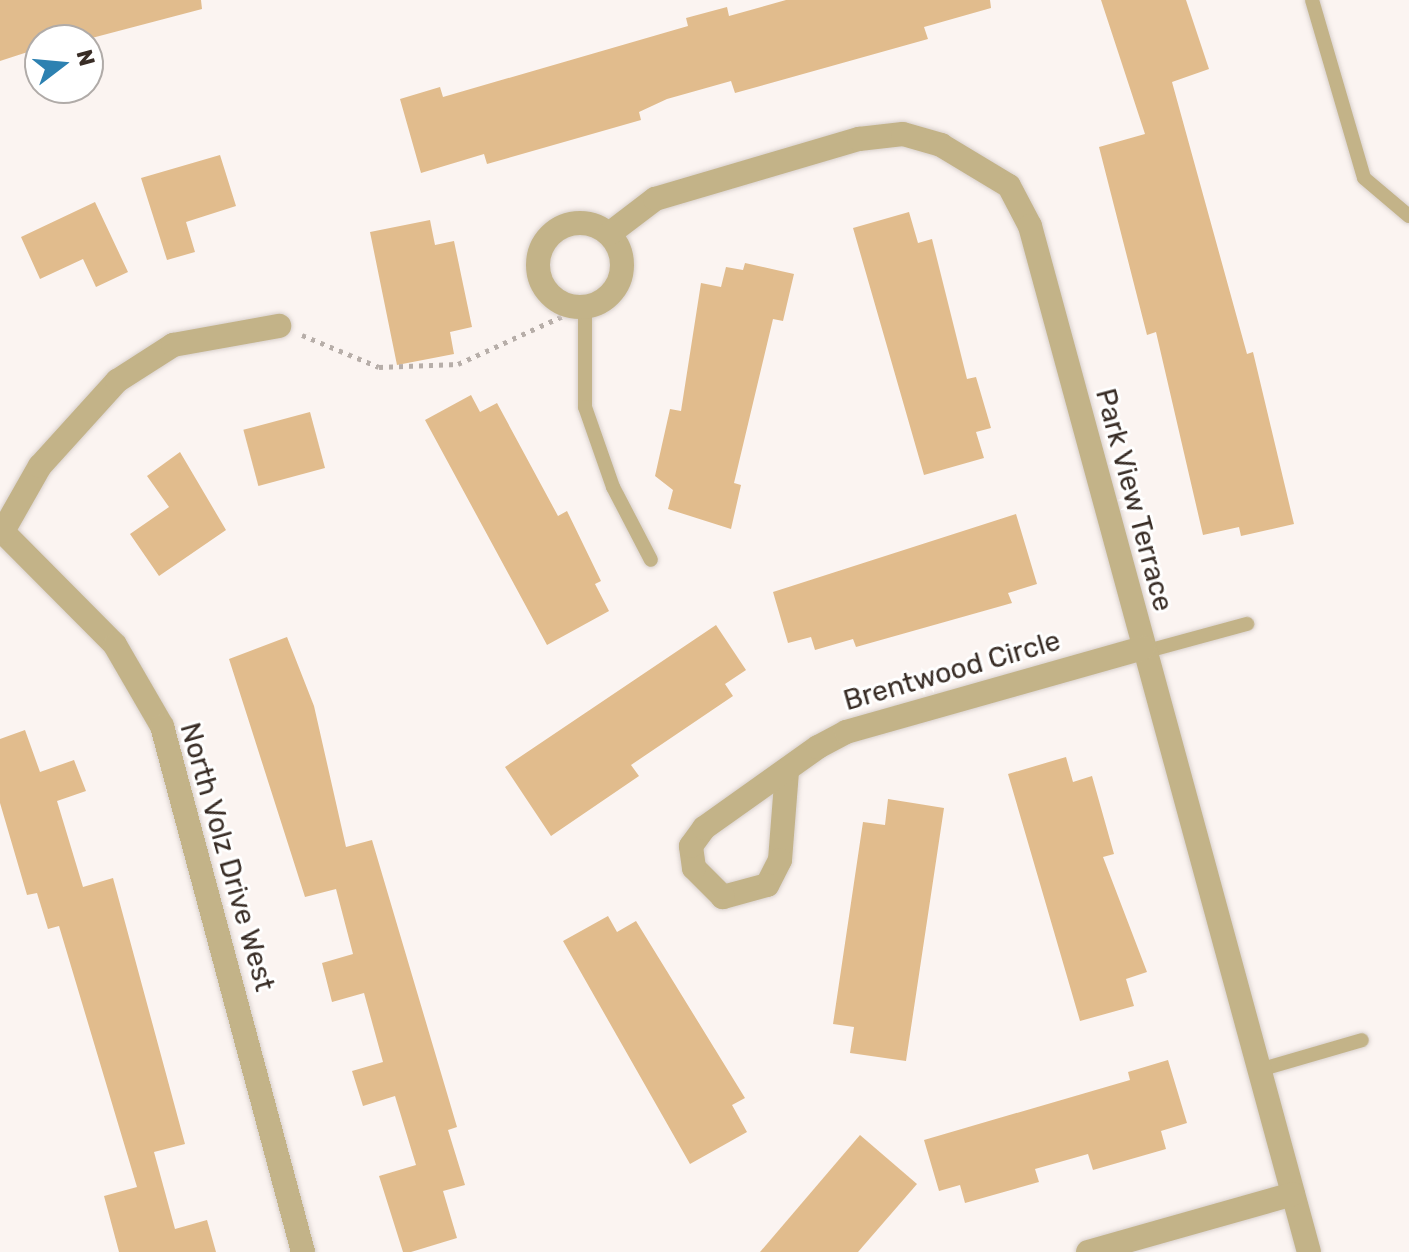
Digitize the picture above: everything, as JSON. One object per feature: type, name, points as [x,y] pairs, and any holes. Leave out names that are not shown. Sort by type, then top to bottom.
[{"type":"street","name":"Park View Terrace","points":[[609,234],[655,199],[859,139],[903,134],[941,145],[1009,186],[1030,226],[1309,1252]]},
{"type":"street","points":[[589,223],[609,234],[622,272],[614,289],[582,307],[557,301],[542,285],[541,248],[567,224],[589,223]]},
{"type":"street","points":[[2,530],[40,466],[117,381],[173,345],[279,326]]},
{"type":"street","name":"North Volz Drive West","points":[[2,530],[115,645],[162,726],[303,1252]]},
{"type":"street","name":"Brentwood Circle","points":[[787,771],[780,860],[767,885],[723,897],[694,868],[691,846],[704,828],[787,771],[846,732],[1144,650]]},
{"type":"street","points":[[1088,1252],[1293,1194]]},
{"type":"lane","points":[[1312,0],[1364,178],[1409,216]]},
{"type":"lane","points":[[582,307],[585,407],[613,487],[651,560]]},
{"type":"lane","points":[[1144,650],[1247,624]]},
{"type":"lane","points":[[1259,1070],[1362,1040]]},
{"type":"path","points":[[279,326],[379,367],[458,364],[582,307]]},
{"type":"building","points":[[0,0],[201,0],[202,9],[104,35],[104,24],[24,24],[24,53],[0,61]]},
{"type":"building","points":[[786,0],[990,0],[991,8],[924,27],[928,39],[735,93],[731,81],[667,99],[639,112],[641,120],[487,164],[484,154],[421,173],[400,99],[440,87],[443,97],[688,26],[686,18],[727,7],[729,16]]},
{"type":"building","points":[[1101,0],[1186,0],[1209,69],[1172,82],[1247,354],[1253,352],[1294,524],[1241,536],[1239,527],[1203,535],[1156,332],[1147,335],[1099,147],[1145,134]]},
{"type":"building","points":[[220,155],[236,206],[186,222],[195,252],[167,260],[141,178]]},
{"type":"building","points":[[95,202],[128,272],[96,287],[83,259],[40,279],[21,237]]},
{"type":"building","points":[[909,212],[918,243],[932,239],[967,379],[976,377],[991,428],[976,432],[984,458],[924,475],[853,228]]},
{"type":"building","points":[[430,220],[435,245],[454,241],[472,327],[450,332],[454,354],[397,365],[370,232]]},
{"type":"building","points":[[745,263],[794,274],[783,321],[773,319],[734,483],[741,485],[731,529],[668,509],[673,490],[655,476],[670,409],[681,411],[701,283],[721,287],[726,267],[743,270]]},
{"type":"building","points":[[471,395],[480,412],[497,403],[558,516],[567,511],[601,581],[595,584],[609,611],[547,645],[425,420]]},
{"type":"building","points":[[310,412],[325,468],[258,486],[243,430]]},
{"type":"building","points":[[180,452],[226,530],[159,576],[130,534],[169,507],[147,476]]},
{"type":"building","points":[[1016,514],[1037,584],[1008,593],[1012,603],[856,647],[853,639],[815,650],[811,637],[788,643],[773,592]]},
{"type":"building","points":[[716,625],[746,670],[725,684],[733,696],[631,765],[639,776],[551,836],[505,767]]},
{"type":"building","points":[[287,637],[314,706],[346,847],[372,840],[457,1127],[448,1130],[465,1185],[443,1191],[457,1238],[411,1252],[403,1252],[379,1176],[416,1165],[395,1096],[363,1106],[352,1071],[383,1062],[364,993],[332,1002],[322,963],[353,954],[336,889],[305,897],[229,659]]},
{"type":"building","points":[[25,730],[40,772],[74,760],[86,791],[57,801],[83,887],[113,878],[185,1144],[154,1152],[175,1229],[207,1220],[216,1252],[119,1252],[104,1196],[137,1187],[59,926],[48,929],[37,893],[27,895],[0,803],[0,739]]},
{"type":"building","points":[[1066,757],[1073,782],[1092,776],[1114,854],[1103,857],[1147,972],[1126,979],[1134,1006],[1080,1021],[1008,774]]},
{"type":"building","points":[[888,799],[944,808],[906,1061],[850,1053],[854,1027],[833,1024],[863,822],[885,825]]},
{"type":"building","points":[[608,916],[617,932],[636,921],[745,1098],[732,1105],[747,1132],[690,1164],[563,941]]},
{"type":"building","points":[[1168,1060],[1187,1123],[1161,1131],[1166,1149],[1093,1170],[1088,1154],[1035,1169],[1039,1182],[965,1203],[960,1185],[939,1191],[924,1140],[1130,1080],[1128,1072]]},
{"type":"building","points":[[860,1135],[917,1184],[858,1252],[760,1252]]}]
